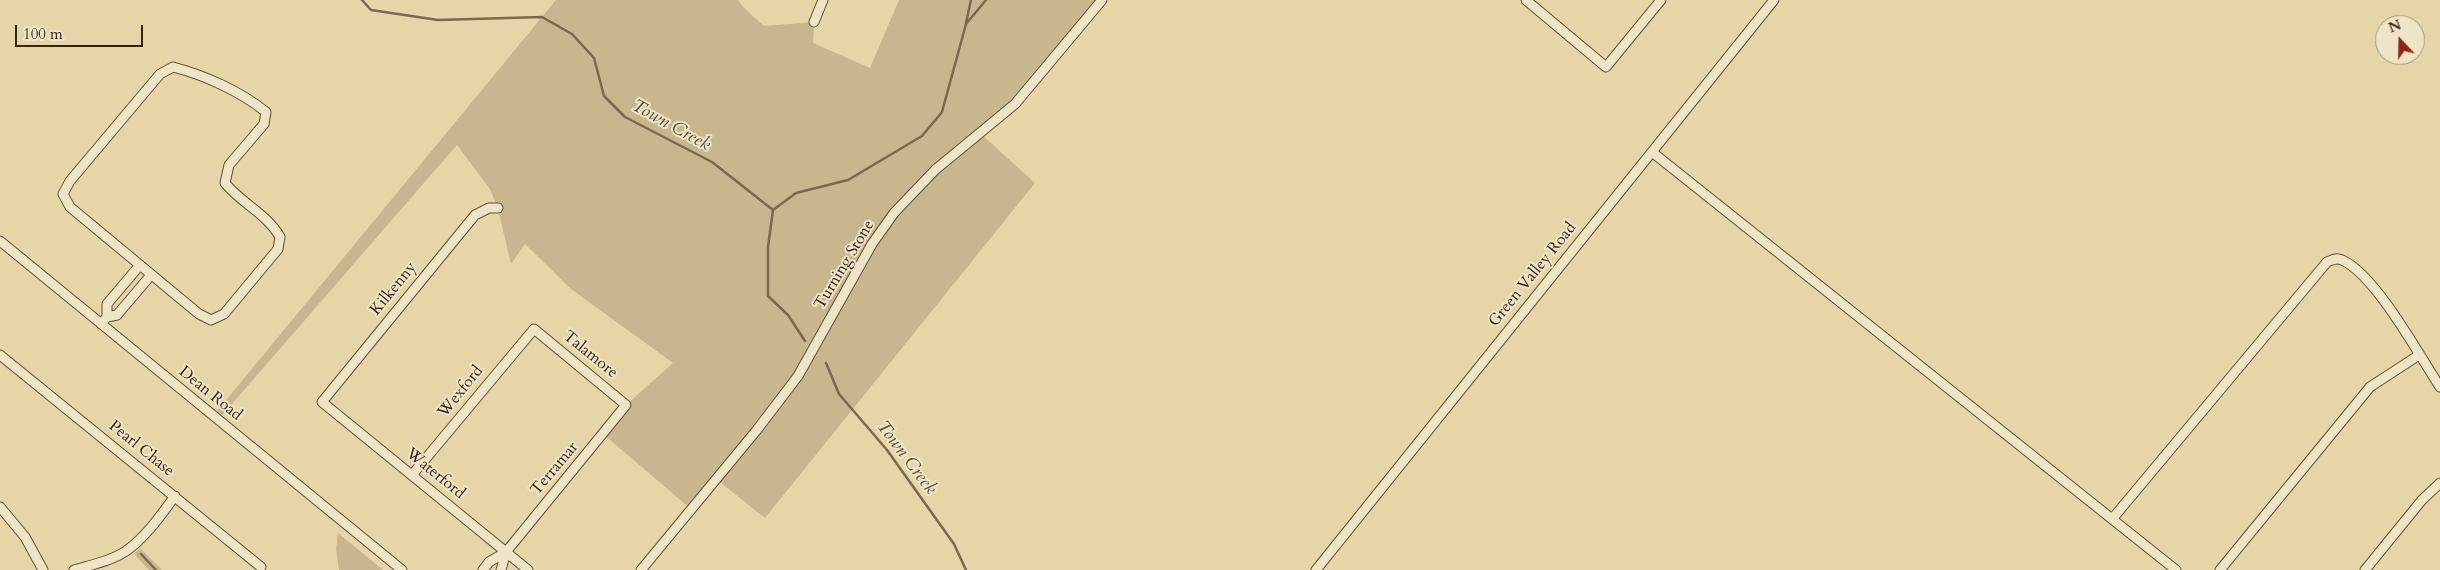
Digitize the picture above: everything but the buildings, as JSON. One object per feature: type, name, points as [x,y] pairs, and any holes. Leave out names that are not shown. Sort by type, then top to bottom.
[{"type":"street","points":[[814,22],[823,0]]},
{"type":"street","name":"Turning Stone","points":[[641,570],[756,431],[798,376],[872,244],[894,213],[918,186],[1015,104],[1102,0]]},
{"type":"street","points":[[1526,0],[1606,67],[1661,0]]},
{"type":"street","name":"Green Valley Road","points":[[1316,570],[1774,0]]},
{"type":"street","points":[[173,67],[187,70],[252,101],[266,112],[264,124],[229,165],[225,183],[235,196],[274,225],[280,237],[278,249],[224,314],[211,320],[199,314],[140,265],[70,207],[63,194],[70,181],[160,74],[173,67]]},
{"type":"street","points":[[1652,152],[2176,570]]},
{"type":"street","name":"Kilkenny","points":[[322,402],[475,215],[489,208],[498,208]]},
{"type":"street","name":"Dean Road","points":[[0,240],[104,320],[402,570]]},
{"type":"street","points":[[2113,518],[2327,262],[2336,258],[2342,260],[2365,277],[2440,387]]},
{"type":"street","points":[[104,320],[107,304],[140,265]]},
{"type":"street","points":[[104,320],[117,315],[151,274]]},
{"type":"street","name":"Talamore","points":[[534,329],[626,405]]},
{"type":"street","name":"Wexford","points":[[412,475],[534,329]]},
{"type":"street","name":"Pearl Chase","points":[[0,355],[261,567]]},
{"type":"street","points":[[2220,570],[2370,387],[2419,355]]},
{"type":"street","name":"Waterford","points":[[322,402],[528,570]]},
{"type":"street","name":"Terramar","points":[[483,570],[490,562],[506,552],[626,405]]},
{"type":"street","points":[[2365,570],[2422,500],[2440,483]]},
{"type":"street","points":[[74,570],[106,560],[125,551],[152,526],[175,496]]},
{"type":"street","points":[[0,507],[26,537],[43,570]]},
{"type":"street","name":"Terramar","points":[[501,570],[506,552]]},
{"type":"shaded area","points":[[556,0],[738,0],[764,26],[814,22],[813,43],[870,68],[899,0],[1102,0],[1036,80],[980,133],[1035,183],[765,518],[716,479],[691,509],[603,434],[626,405],[673,363],[571,289],[525,244],[511,264],[498,209],[490,189],[457,145],[218,420],[213,416]]},
{"type":"shaded area","points":[[338,533],[383,570],[339,570],[336,549]]},
{"type":"shaded area","points":[[140,548],[162,570],[149,570],[134,554]]},
{"type":"waterway","name":"Town Creek","points":[[362,0],[371,10],[438,20],[542,17],[572,34],[594,58],[604,96],[625,117],[712,162],[773,210],[768,247],[768,296],[788,315],[805,341]]},
{"type":"waterway","points":[[966,23],[971,0]]},
{"type":"waterway","points":[[773,210],[796,193],[848,180],[922,136],[942,112],[966,24],[986,0]]},
{"type":"waterway","name":"Town Creek","points":[[826,363],[839,394],[887,450],[954,544],[966,570]]},
{"type":"waterway","points":[[141,554],[156,570]]}]
